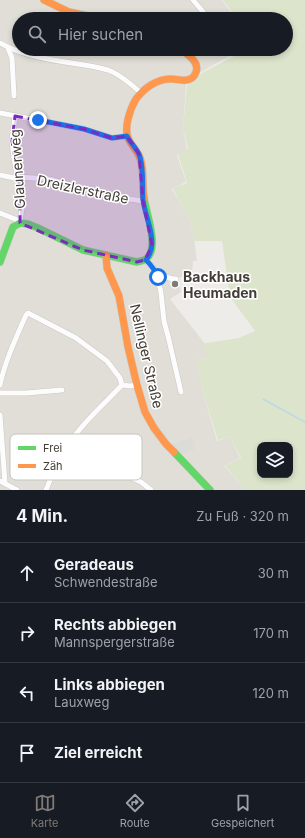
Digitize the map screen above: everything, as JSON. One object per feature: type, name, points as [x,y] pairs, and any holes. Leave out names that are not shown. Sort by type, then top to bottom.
[{"type":"street","points":[[44,0],[69,12]]},
{"type":"street","points":[[193,0],[202,12]]},
{"type":"street","points":[[0,43],[12,49]]},
{"type":"street","points":[[8,48],[12,58],[14,96]]},
{"type":"street","points":[[36,56],[109,70],[141,93]]},
{"type":"street","points":[[0,213],[15,219],[20,223],[38,228],[83,250],[137,262],[146,260],[152,245],[152,235],[144,201],[142,166],[139,154],[130,142],[126,132],[130,110],[141,93],[159,81],[169,78],[185,80],[191,79],[195,76],[197,67],[195,62],[189,56]]},
{"type":"street","points":[[0,113],[84,129],[112,138],[127,136]]},
{"type":"street","name":"Glaunerweg","points":[[15,116],[12,141],[14,159],[19,177],[22,208],[20,223]]},
{"type":"street","name":"Dreizlerstraße","points":[[0,175],[14,178],[49,179],[109,196],[144,201]]},
{"type":"street","points":[[0,262],[13,227],[20,223]]},
{"type":"street","name":"Nellinger Straße","points":[[106,255],[107,268],[119,296],[137,386],[146,412],[154,428],[166,444],[210,490]]},
{"type":"street","points":[[146,260],[155,271],[161,293],[164,321],[181,392]]},
{"type":"street","points":[[155,271],[168,278],[176,279]]},
{"type":"street","points":[[0,385],[2,374],[28,313],[76,338],[106,361],[120,378],[122,385]]},
{"type":"street","points":[[122,385],[137,386]]},
{"type":"street","points":[[76,434],[122,385]]},
{"type":"street","points":[[0,393],[26,393],[62,390]]},
{"type":"street","points":[[0,415],[2,482],[17,490]]},
{"type":"street","points":[[46,490],[50,480]]},
{"type":"street","points":[[136,480],[151,490]]},
{"type":"highlighted area","points":[[15,116],[84,129],[112,138],[127,136],[139,154],[143,201],[152,245],[145,260],[137,262],[83,250],[20,223],[20,188],[12,141]]},
{"type":"shaded area","points":[[0,0],[222,0],[231,12],[12,12],[12,56],[229,56],[199,73],[186,84],[183,128],[187,150],[177,155],[186,182],[172,189],[192,224],[190,226],[193,231],[197,261],[193,261],[192,275],[177,278],[181,292],[170,299],[205,344],[201,344],[210,358],[197,359],[203,393],[217,441],[230,437],[240,458],[224,466],[246,490],[0,490]]},
{"type":"shaded area","points":[[192,437],[195,449],[182,454],[173,444]]},
{"type":"green space","points":[[223,0],[305,0],[305,490],[246,490],[225,466],[241,458],[230,437],[218,440],[203,393],[197,359],[210,358],[200,344],[239,338],[255,331],[230,297],[222,241],[194,241],[193,231],[190,226],[192,224],[173,188],[187,183],[178,154],[188,149],[183,128],[187,85],[198,78],[200,74],[234,56],[293,56],[293,12],[232,12]]},
{"type":"waterway","points":[[263,399],[305,422]]},
{"type":"traffic: fast","points":[[0,262],[13,227],[20,223],[38,228],[83,250],[137,262],[144,260],[150,254],[152,247],[151,230],[144,198]]},
{"type":"traffic: fast","points":[[174,452],[210,490]]},
{"type":"traffic: slow","points":[[44,0],[69,12]]},
{"type":"traffic: slow","points":[[144,198],[141,161],[127,135],[128,119],[136,99],[152,84],[167,79],[188,80],[194,76],[197,68],[195,62],[189,56]]},
{"type":"traffic: slow","points":[[106,255],[107,268],[119,296],[128,347],[145,412],[154,428],[174,452]]},
{"type":"place","name":"Backhaus Heumaden","points":[[175,284]]},
{"type":"route","points":[[38,120],[84,129],[112,138],[127,136],[139,154],[142,166],[144,201],[152,235],[152,245],[146,260],[152,266],[158,277]]}]
